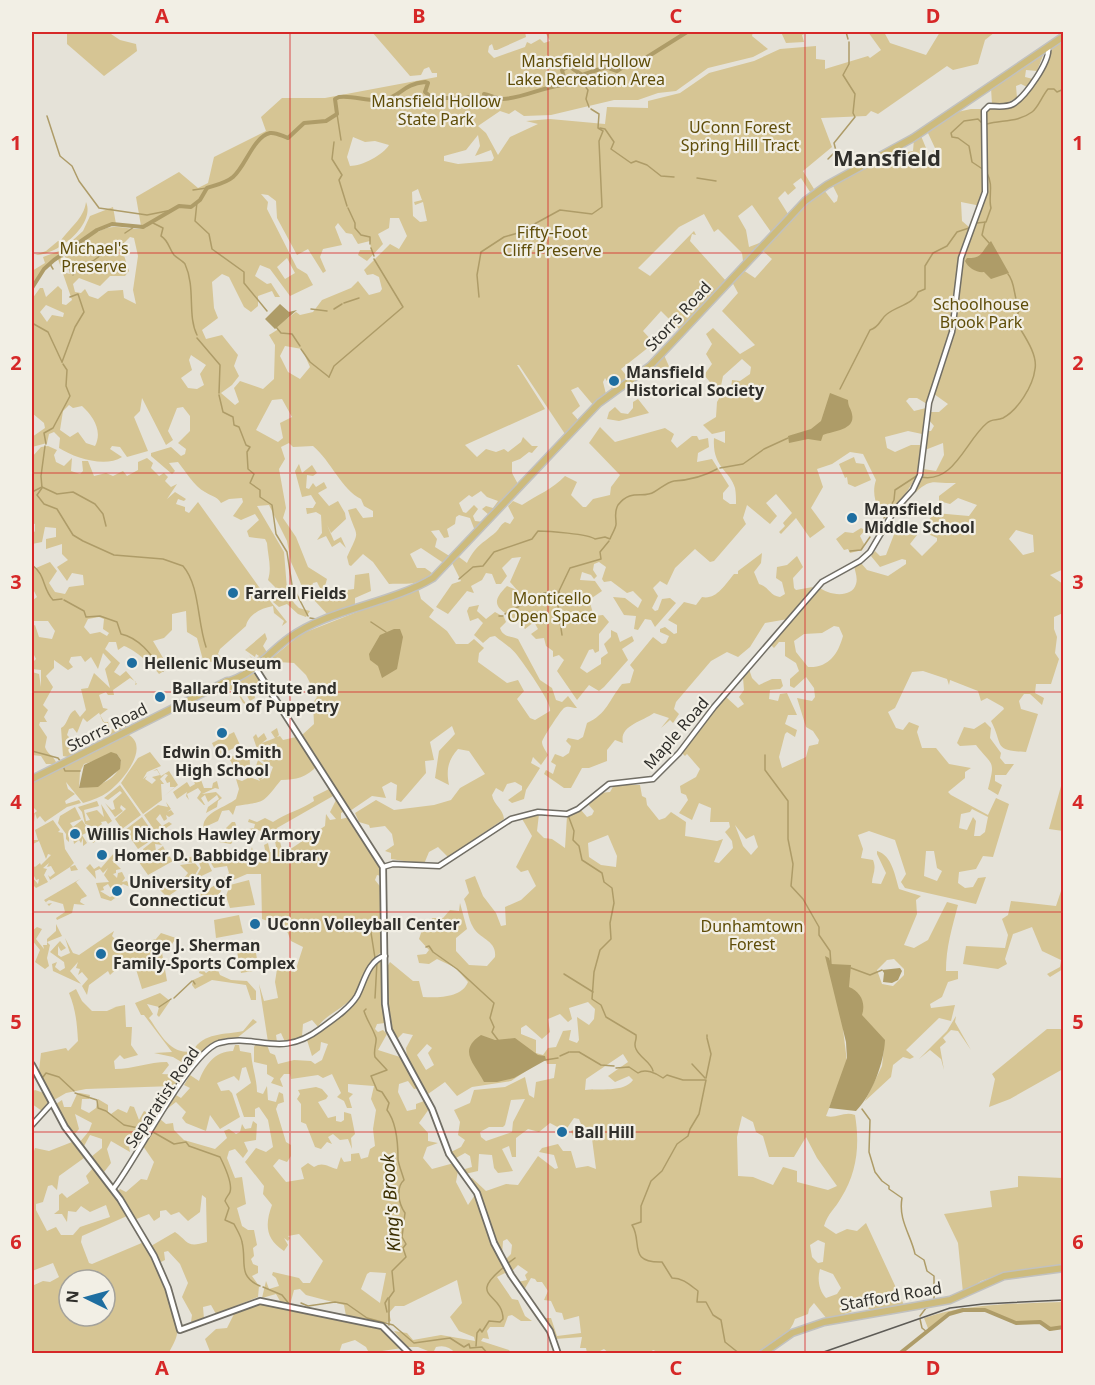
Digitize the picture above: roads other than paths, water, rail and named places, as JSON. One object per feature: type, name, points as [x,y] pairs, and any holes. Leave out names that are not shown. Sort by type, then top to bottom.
[{"type":"main road","name":"Storrs Road","points":[[32,779],[255,667],[297,632],[407,591],[439,573],[599,403],[654,361],[801,205],[827,185],[913,138],[1064,36]]},
{"type":"main road","points":[[255,667],[383,867],[386,1016],[389,1029],[432,1109],[449,1154],[477,1193],[494,1243],[511,1275],[550,1331],[558,1353]]},
{"type":"main road","points":[[32,1065],[76,1143],[113,1189],[161,1269],[180,1330],[186,1330],[247,1305],[269,1301],[292,1308],[382,1326],[410,1353]]},
{"type":"main road","name":"Stafford Road","points":[[762,1353],[792,1333],[824,1322],[858,1314],[895,1312],[950,1300],[1004,1275],[1064,1268]]},
{"type":"street","name":"Maple Road","points":[[383,867],[393,864],[440,866],[511,819],[538,812],[567,814],[578,809],[609,784],[653,779],[679,753],[710,712],[818,586],[866,556],[894,512],[911,492],[920,475],[929,403],[952,332],[961,258],[977,221],[985,192],[984,111],[988,106],[1007,106],[1023,96],[1047,56],[1048,47]]},
{"type":"street","name":"Separatist Road","points":[[113,1189],[167,1104],[207,1050],[226,1042],[284,1046],[306,1038],[352,1002],[374,962],[385,956]]},
{"type":"street","points":[[32,1125],[52,1103]]},
{"type":"waterway","points":[[484,94],[500,99],[511,98],[563,85],[565,82],[562,70],[569,66],[582,75],[606,67],[617,71],[628,64],[644,59],[687,32]]},
{"type":"waterway","points":[[846,32],[848,39]]},
{"type":"waterway","points":[[828,159],[836,151],[834,143],[855,117],[853,113],[855,94],[843,75],[849,64],[849,42]]},
{"type":"waterway","points":[[582,75],[580,80],[588,90],[586,99],[589,107]]},
{"type":"waterway","points":[[32,288],[44,269],[54,260],[97,230],[112,224],[143,227],[179,206],[191,207],[200,200],[207,188],[233,177],[254,146],[264,136],[272,133],[288,138],[304,123],[326,121],[337,114],[335,99],[339,97],[382,100],[394,96],[411,85],[425,82],[428,83],[425,92],[432,98],[465,98],[477,95]]},
{"type":"waterway","points":[[987,124],[1027,115],[1036,108],[1048,89],[1054,89],[1057,92],[1064,89]]},
{"type":"waterway","points":[[479,297],[477,275],[481,252],[504,237],[518,233],[560,210],[592,214],[602,207],[599,141],[603,131],[598,128],[599,114],[591,109]]},
{"type":"waterway","points":[[337,114],[341,140]]},
{"type":"waterway","points":[[47,116],[60,156],[72,166],[79,181],[99,208],[147,215],[172,210]]},
{"type":"waterway","points":[[983,124],[978,119],[964,121],[951,133],[952,137],[958,138],[969,146],[972,162],[984,170]]},
{"type":"waterway","points":[[600,128],[605,129],[614,142],[611,149],[631,163],[636,161],[647,165],[661,176],[674,177]]},
{"type":"waterway","points":[[334,142],[332,159],[342,175],[339,180],[347,206]]},
{"type":"waterway","points":[[977,223],[986,222],[991,208],[990,182],[987,173]]},
{"type":"waterway","points":[[697,178],[716,181]]},
{"type":"waterway","points":[[193,190],[207,188]]},
{"type":"waterway","points":[[197,202],[195,221],[209,234],[212,249],[244,272],[244,283],[267,311]]},
{"type":"waterway","points":[[348,208],[355,228],[361,235],[370,237],[370,244]]},
{"type":"waterway","points":[[985,222],[982,235],[990,244]]},
{"type":"waterway","points":[[153,223],[163,228],[161,236],[166,240],[174,255],[185,264],[190,282],[192,319],[197,335]]},
{"type":"waterway","points":[[125,233],[134,227]]},
{"type":"waterway","points":[[840,389],[870,330],[876,327],[891,311],[909,302],[918,292],[925,289],[925,266],[933,253],[947,246],[957,232],[969,228]]},
{"type":"waterway","points":[[73,275],[77,266],[93,261],[118,242],[125,244]]},
{"type":"waterway","points":[[371,248],[374,256]]},
{"type":"waterway","points":[[329,377],[334,366],[403,307],[374,259]]},
{"type":"waterway","points":[[50,264],[53,269]]},
{"type":"waterway","points":[[921,477],[942,474],[951,467],[979,430],[987,423],[1003,418],[1014,409],[1024,397],[1031,383],[1035,369],[1034,356],[1015,320],[1020,309],[1008,274]]},
{"type":"waterway","points":[[62,362],[75,327],[84,312],[78,294],[70,297]]},
{"type":"waterway","points":[[344,303],[359,298]]},
{"type":"waterway","points":[[334,309],[342,304]]},
{"type":"waterway","points":[[311,309],[327,311]]},
{"type":"waterway","points":[[32,323],[48,332],[62,362]]},
{"type":"waterway","points":[[276,327],[281,333],[292,334],[300,346]]},
{"type":"waterway","points":[[197,338],[220,365],[219,393]]},
{"type":"waterway","points":[[301,349],[310,362],[329,377]]},
{"type":"waterway","points":[[46,444],[44,433],[53,428],[70,396],[66,386],[67,370],[63,364]]},
{"type":"waterway","points":[[219,395],[223,412],[233,417],[234,425],[239,427],[246,445],[250,447],[247,452],[248,469],[254,474],[250,483],[260,490],[260,497],[272,505],[276,534],[287,552],[292,585],[308,616]]},
{"type":"waterway","points":[[720,468],[743,464],[764,449],[788,438]]},
{"type":"waterway","points":[[45,446],[41,476],[42,488],[37,495],[44,504],[57,509],[73,535],[114,555],[163,559],[183,566],[192,583],[206,647]]},
{"type":"waterway","points":[[459,579],[473,567],[483,566],[494,552],[532,539],[538,531],[610,539],[616,525],[616,510],[623,500],[632,495],[650,494],[671,482],[696,478],[717,469]]},
{"type":"waterway","points":[[884,518],[894,500],[895,490],[918,475]]},
{"type":"waterway","points":[[32,492],[42,487],[57,494],[73,492],[95,504],[103,514],[106,526]]},
{"type":"waterway","points":[[874,531],[880,525]]},
{"type":"waterway","points":[[850,551],[861,550],[870,537]]},
{"type":"waterway","points":[[562,635],[558,608],[559,591],[570,568],[601,559],[600,552],[609,541]]},
{"type":"waterway","points":[[32,565],[40,573],[53,600],[62,599]]},
{"type":"waterway","points":[[505,614],[544,593],[559,592]]},
{"type":"waterway","points":[[64,600],[84,611],[86,617],[100,616],[117,622],[121,634],[140,644],[163,671]]},
{"type":"waterway","points":[[310,618],[316,619]]},
{"type":"waterway","points":[[371,622],[386,632]]},
{"type":"waterway","points":[[32,751],[58,758],[61,762]]},
{"type":"waterway","points":[[765,755],[765,770],[788,801],[788,839],[793,864],[791,886],[803,899],[819,927],[819,935],[830,951],[831,965]]},
{"type":"waterway","points":[[63,766],[65,771],[80,771]]},
{"type":"waterway","points":[[568,815],[574,831],[573,840],[579,846],[582,860],[602,873],[604,882],[612,888],[614,903],[610,923],[611,939],[600,950],[594,972],[592,999],[601,1005],[606,1017],[636,1035],[636,1049],[653,1071]]},
{"type":"waterway","name":"King's Brook","points":[[369,920],[375,958]]},
{"type":"waterway","points":[[426,947],[429,946],[433,952],[457,969],[494,1003],[490,1018],[494,1027],[492,1032],[498,1040]]},
{"type":"waterway","name":"King's Brook","points":[[375,998],[377,962]]},
{"type":"waterway","points":[[851,968],[870,975],[882,970]]},
{"type":"waterway","points":[[564,974],[593,992]]},
{"type":"waterway","points":[[174,998],[192,981]]},
{"type":"waterway","points":[[159,1007],[171,999]]},
{"type":"waterway","name":"King's Brook","points":[[366,1009],[364,1011],[376,1038],[375,1057],[387,1070],[371,1076],[377,1090],[382,1092],[389,1103],[387,1110],[395,1128],[398,1161],[404,1180],[401,1183],[399,1195],[405,1213],[402,1237],[406,1244],[403,1248],[406,1257],[392,1271],[394,1291],[389,1298],[389,1325]]},
{"type":"waterway","points":[[706,1078],[711,1054],[707,1038]]},
{"type":"waterway","points":[[560,1056],[569,1052]]},
{"type":"waterway","points":[[570,1052],[579,1052],[601,1065],[614,1066]]},
{"type":"waterway","points":[[545,1060],[558,1058]]},
{"type":"waterway","points":[[692,1064],[705,1078]]},
{"type":"waterway","points":[[616,1068],[629,1067],[638,1073],[647,1071],[663,1078],[667,1075],[683,1080],[706,1080],[699,1114],[688,1136],[677,1144],[662,1171],[651,1181],[641,1206],[641,1222],[632,1225],[640,1255],[644,1259],[662,1262],[672,1278],[683,1281],[698,1291],[697,1302],[706,1302],[713,1315],[721,1320],[725,1342],[740,1354]]},
{"type":"waterway","points":[[40,1076],[43,1077],[46,1073],[59,1077],[74,1091]]},
{"type":"waterway","points":[[75,1093],[97,1100],[98,1108],[106,1111],[124,1125],[148,1130]]},
{"type":"waterway","points":[[862,1109],[870,1120],[869,1152],[875,1172],[889,1186],[889,1189],[902,1198],[903,1220],[915,1254],[924,1260],[927,1271],[934,1276],[934,1300]]},
{"type":"waterway","points":[[153,1132],[174,1144],[186,1142],[189,1146],[220,1157],[228,1174],[231,1188],[225,1201],[229,1208],[225,1220],[234,1224],[241,1238],[244,1268],[248,1278],[260,1286]]},
{"type":"waterway","points":[[507,1264],[515,1258]]},
{"type":"waterway","points":[[476,1346],[477,1333],[480,1329],[482,1332],[489,1321],[500,1322],[503,1319],[498,1304],[487,1290],[493,1277],[504,1267]]},
{"type":"waterway","points":[[263,1287],[282,1295],[290,1305]]},
{"type":"waterway","name":"King's Brook","points":[[387,1312],[385,1303],[388,1298]]},
{"type":"waterway","points":[[301,1303],[308,1306],[335,1302],[347,1304],[367,1318],[393,1325],[414,1343],[450,1338],[464,1347],[469,1344],[470,1348],[482,1347],[488,1354]]},
{"type":"waterway","points":[[920,1316],[926,1308],[932,1306]]},
{"type":"waterway","points":[[899,1354],[949,1314],[963,1310],[985,1310],[1016,1323],[1040,1322],[1050,1329],[1064,1327]]},
{"type":"waterway","points":[[920,1319],[922,1328],[927,1332]]},
{"type":"waterway","points":[[75,1354],[109,1354]]},
{"type":"railway","points":[[818,1354],[950,1308],[1064,1300]]},
{"type":"place","name":"Mansfield Historical Society","points":[[614,381]]},
{"type":"place","name":"Mansfield Middle School","points":[[852,518]]},
{"type":"place","name":"Farrell Fields","points":[[233,593]]},
{"type":"place","name":"Hellenic Museum","points":[[132,663]]},
{"type":"place","name":"Ballard Institute and Museum of Puppetry","points":[[160,697]]},
{"type":"place","name":"Edwin O. Smith High School","points":[[222,733]]},
{"type":"place","name":"Willis Nichols Hawley Armory","points":[[75,834]]},
{"type":"place","name":"Homer D. Babbidge Library","points":[[102,855]]},
{"type":"place","name":"University of Connecticut","points":[[117,891]]},
{"type":"place","name":"UConn Volleyball Center","points":[[255,924]]},
{"type":"place","name":"George J. Sherman Family-Sports Complex","points":[[101,954]]},
{"type":"place","name":"Ball Hill","points":[[562,1132]]},
{"type":"district","name":"Mansfield","points":[[887,157]]},
{"type":"park label","name":"Mansfield Hollow Lake Recreation Area","points":[[586,70]]},
{"type":"park label","name":"Mansfield Hollow State Park","points":[[436,110]]},
{"type":"park label","name":"UConn Forest Spring Hill Tract","points":[[740,136]]},
{"type":"park label","name":"Fifty-Foot Cliff Preserve","points":[[552,241]]},
{"type":"park label","name":"Michael's Preserve","points":[[94,257]]},
{"type":"park label","name":"Schoolhouse Brook Park","points":[[981,313]]},
{"type":"park label","name":"Monticello Open Space","points":[[552,607]]},
{"type":"park label","name":"Dunhamtown Forest","points":[[752,935]]}]
